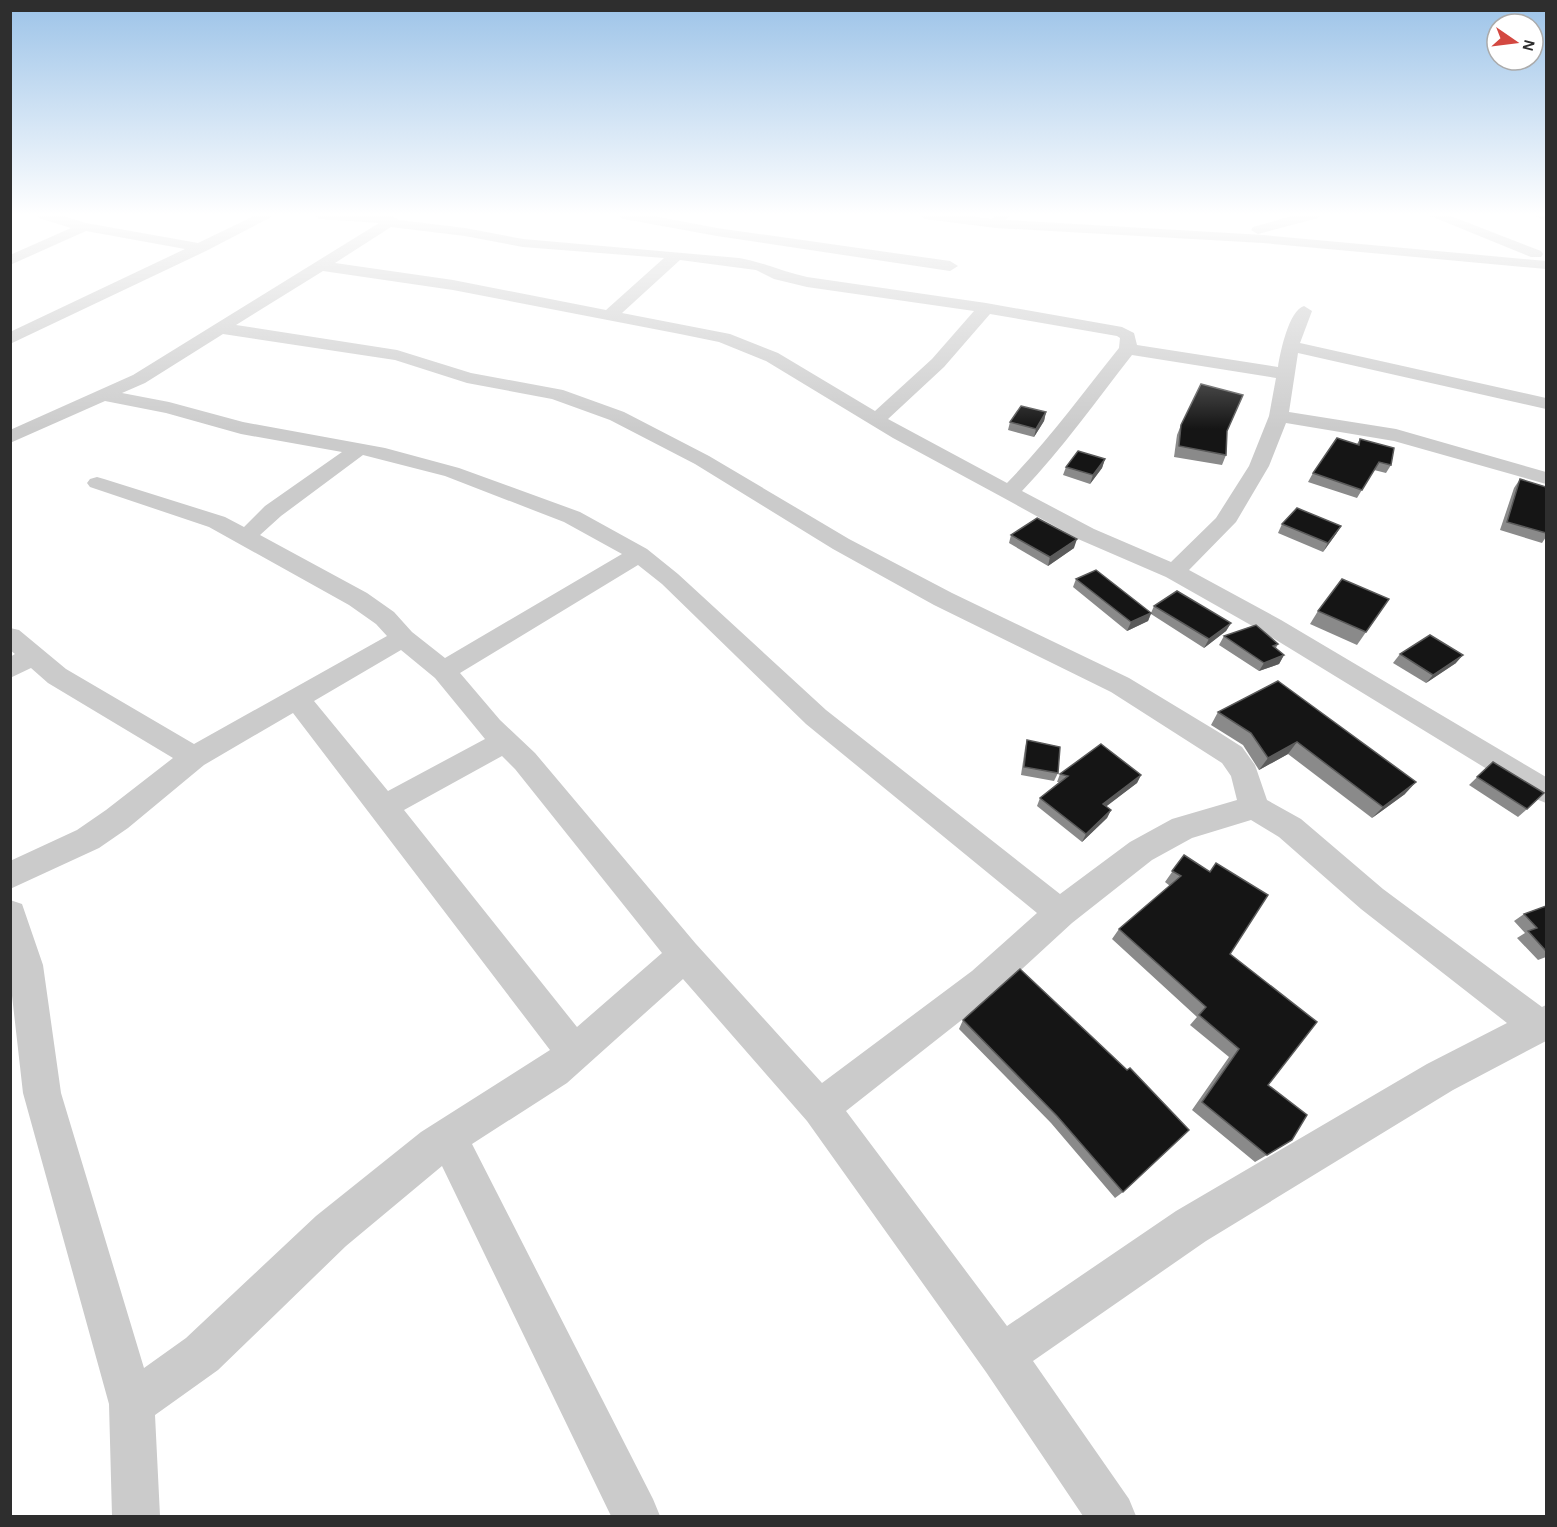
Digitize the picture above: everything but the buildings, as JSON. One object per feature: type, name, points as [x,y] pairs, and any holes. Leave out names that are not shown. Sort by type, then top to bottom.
[{"type":"street","points":[[10,339],[121,286]]},
{"type":"street","points":[[10,437],[148,374],[288,286]]},
{"type":"street","points":[[460,286],[724,338],[786,363],[876,420],[1009,493],[1086,534],[1174,572],[1272,626],[1546,791]]},
{"type":"street","points":[[610,315],[643,286]]},
{"type":"street","points":[[836,286],[1115,329],[1128,337],[1128,350],[1079,409],[1049,451],[1009,493]]},
{"type":"street","points":[[876,420],[938,363],[986,308]]},
{"type":"street","points":[[1174,572],[1225,522],[1259,466],[1279,416],[1290,346],[1304,311]]},
{"type":"street","points":[[220,328],[397,356],[432,365],[466,378],[556,394],[617,416],[702,460],[841,544],[943,599],[1120,685],[1210,740],[1232,755],[1245,773],[1254,807],[1290,828],[1372,899],[1543,1024],[1440,1077],[1191,1226],[1002,1356]]},
{"type":"street","points":[[1290,346],[1546,403]]},
{"type":"street","points":[[1128,350],[1285,374]]},
{"type":"street","points":[[103,395],[169,408],[241,428],[378,452],[452,472],[572,517],[639,554],[670,579],[816,717],[1060,913]]},
{"type":"street","points":[[1279,416],[1396,435],[1546,478]]},
{"type":"street","points":[[246,537],[273,511],[359,449]]},
{"type":"street","points":[[97,483],[217,522],[246,537],[358,599],[385,618],[403,638],[444,671],[490,727],[525,761],[684,955],[820,1108],[1002,1356],[1112,1516]]},
{"type":"street","points":[[444,671],[639,554]]},
{"type":"street","points":[[10,636],[22,662],[57,676],[194,758]]},
{"type":"street","points":[[10,876],[88,840],[194,758],[403,638]]},
{"type":"street","points":[[298,700],[574,1052]]},
{"type":"street","points":[[384,807],[505,741]]},
{"type":"street","points":[[820,1108],[984,982],[1060,913],[1141,851],[1183,828],[1254,807]]},
{"type":"street","points":[[10,914],[26,965],[42,1093],[132,1404],[136,1516]]},
{"type":"street","points":[[132,1404],[202,1354],[331,1231],[448,1137],[554,1070],[648,990],[684,955]]},
{"type":"street","points":[[448,1137],[636,1516]]}]
